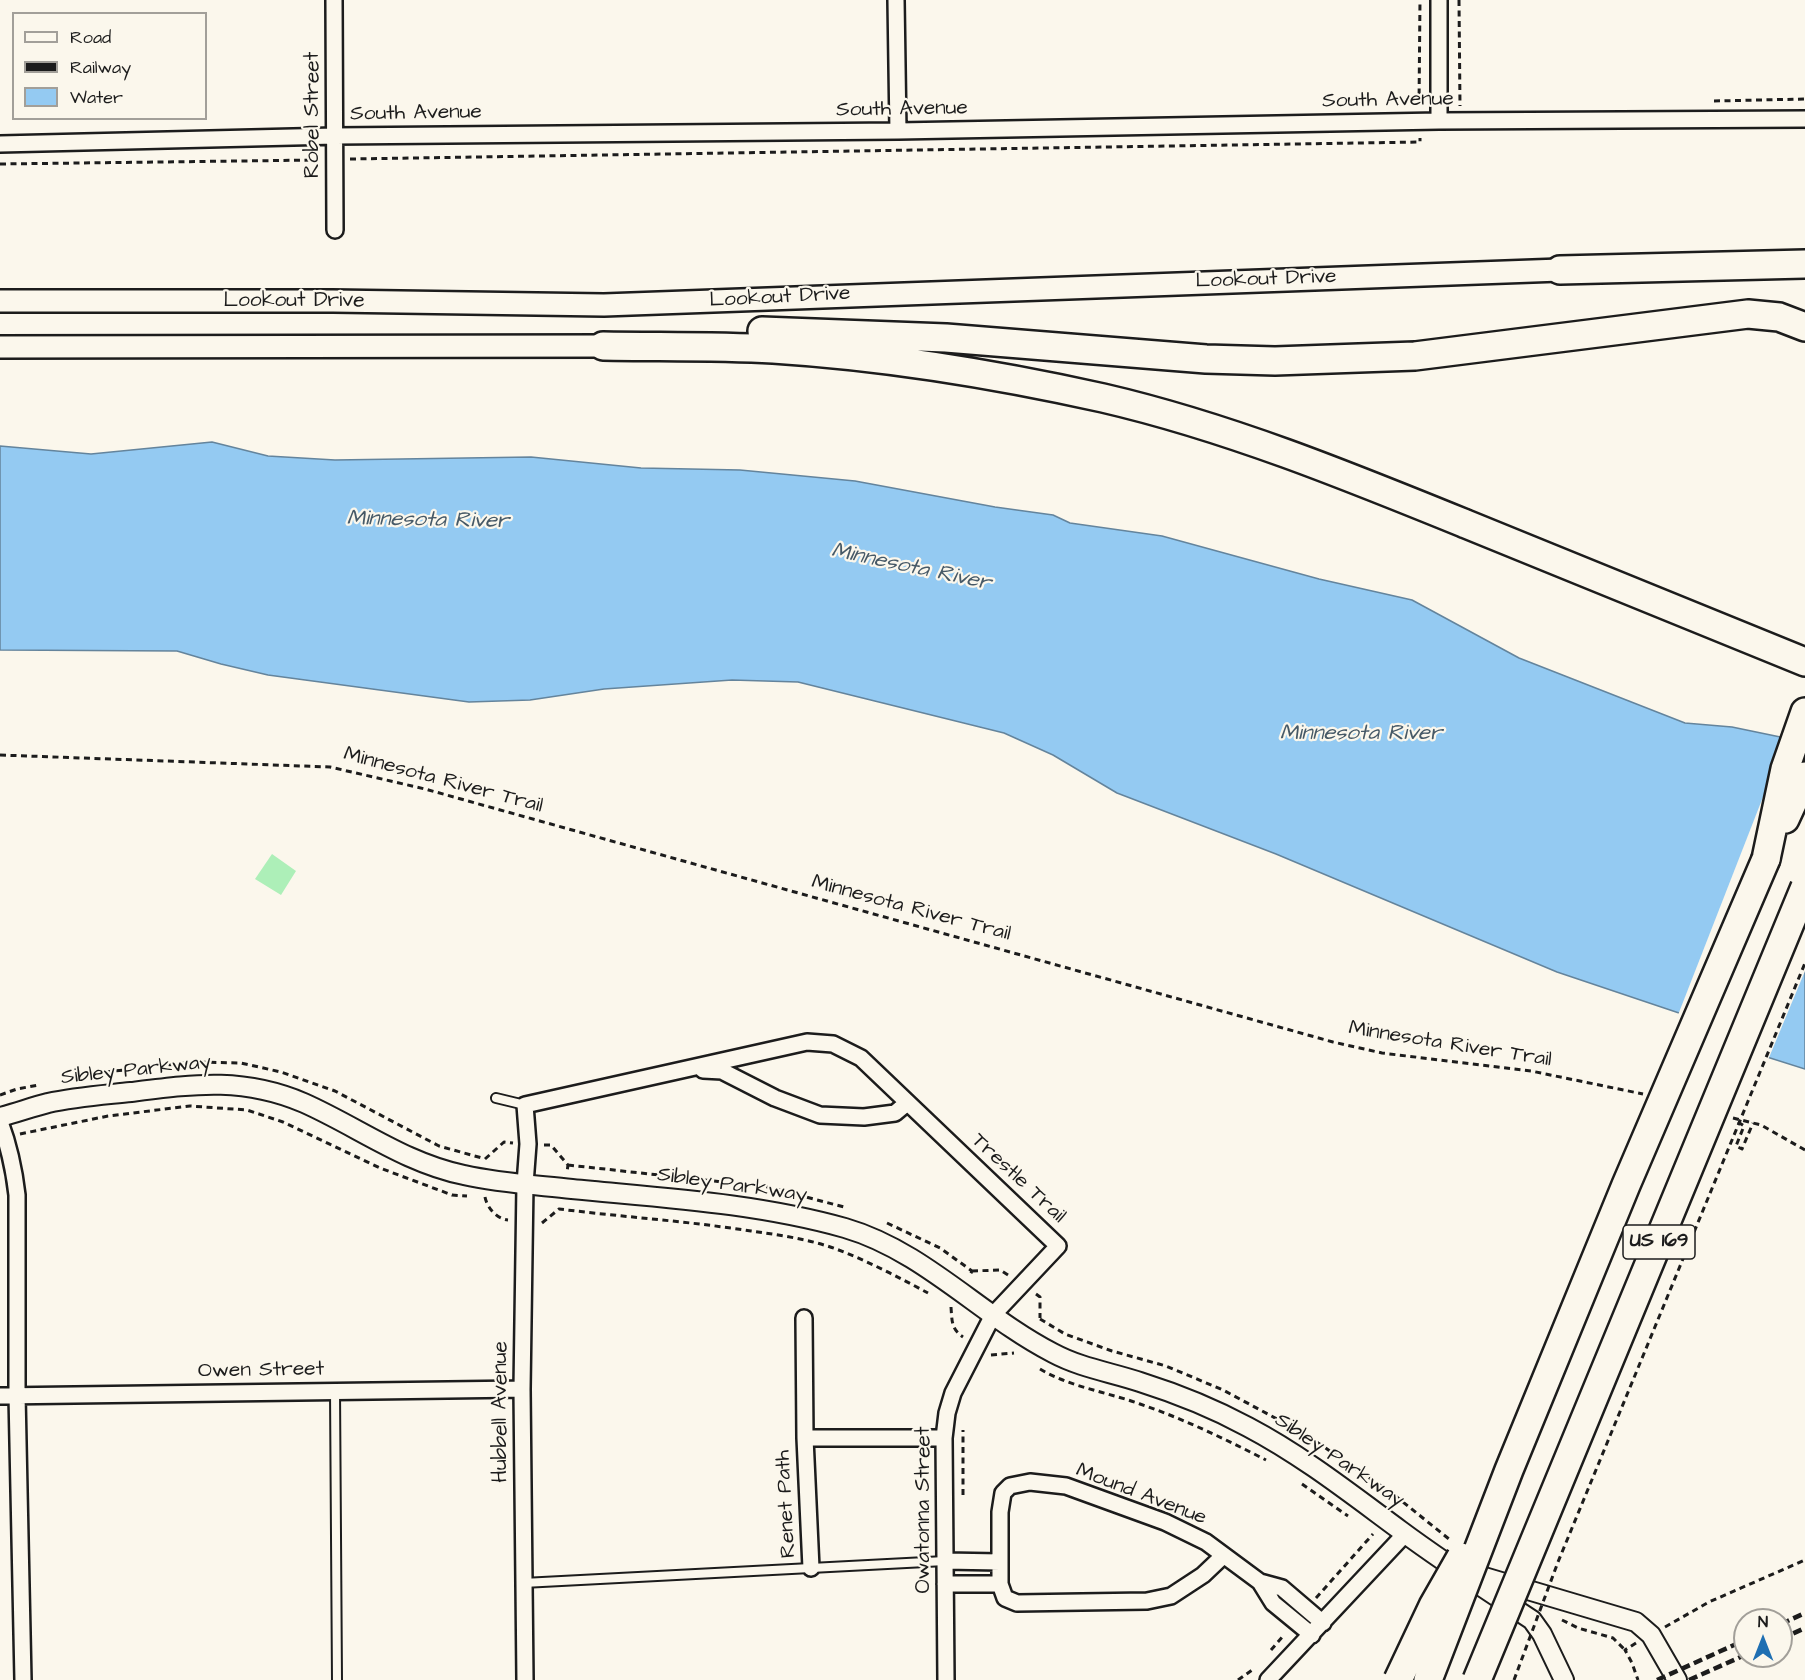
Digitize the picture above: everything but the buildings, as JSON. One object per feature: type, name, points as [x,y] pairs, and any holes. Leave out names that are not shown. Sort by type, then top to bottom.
[{"type":"highway","points":[[1560,270],[1805,264]]},
{"type":"highway","points":[[1560,270],[1805,273]]},
{"type":"highway","points":[[603,346],[765,331],[946,338],[1206,359],[1296,361],[1415,356],[1748,314],[1779,317],[1805,327]]},
{"type":"highway","points":[[603,346],[771,349],[856,357],[1024,382],[1185,420],[1364,482],[1805,662]]},
{"type":"highway","points":[[1766,859],[1785,769],[1805,712]]},
{"type":"highway","name":"US 169","points":[[1428,1680],[1509,1470],[1626,1185],[1766,859],[1805,776]]},
{"type":"highway","name":"US 169","points":[[1477,1680],[1805,887]]},
{"type":"highway","points":[[1398,1680],[1433,1606],[1509,1470]]},
{"type":"highway","points":[[1488,1680],[1513,1596]]},
{"type":"main road","name":"Lookout Drive","points":[[0,301],[333,301],[604,305],[1560,270]]},
{"type":"main road","points":[[0,347],[603,346]]},
{"type":"street","name":"Robel Street","points":[[334,0],[335,230]]},
{"type":"street","points":[[896,0],[898,131]]},
{"type":"street","points":[[1439,0],[1439,121]]},
{"type":"street","name":"South Avenue","points":[[0,144],[335,136],[898,131],[1439,121],[1805,119]]},
{"type":"street","name":"Trestle Trail","points":[[525,1105],[807,1042],[833,1044],[861,1058],[1058,1246],[993,1315]]},
{"type":"street","name":"Trestle Trail","points":[[692,1069],[722,1071],[775,1098],[820,1115],[864,1117],[896,1113],[907,1103]]},
{"type":"street","name":"Sibley Parkway","points":[[0,1119],[51,1102],[202,1083],[231,1084],[284,1095],[404,1155],[431,1166],[464,1175],[525,1184],[765,1209],[850,1230],[920,1263],[1048,1351],[1074,1363],[1173,1393],[1209,1407],[1311,1464],[1405,1534],[1532,1620],[1542,1634],[1564,1680]]},
{"type":"street","name":"Hubbell Avenue","points":[[525,1105],[528,1144],[524,1221],[522,1389],[525,1680]]},
{"type":"street","points":[[0,1119],[14,1170],[16,1195],[22,1680]]},
{"type":"street","name":"Owatonna Street","points":[[946,1680],[944,1438],[947,1413],[953,1393],[975,1346],[993,1315]]},
{"type":"street","name":"Renet Path","points":[[804,1318],[805,1438],[811,1568]]},
{"type":"street","name":"Owen Street","points":[[0,1396],[522,1389]]},
{"type":"street","name":"Renet Path","points":[[805,1438],[944,1438]]},
{"type":"street","name":"Mound Avenue","points":[[1000,1584],[1000,1512],[1003,1493],[1010,1486],[1030,1482],[1066,1486],[1165,1522],[1206,1542],[1260,1582],[1282,1588],[1323,1623]]},
{"type":"street","points":[[1268,1680],[1405,1534]]},
{"type":"street","points":[[945,1584],[1000,1584],[1005,1598],[1017,1603],[1147,1601],[1171,1596],[1203,1575],[1223,1556]]},
{"type":"street","points":[[945,1561],[1000,1562]]},
{"type":"street","name":"Sibley Parkway","points":[[1458,1570],[1636,1622],[1651,1635],[1677,1680]]},
{"type":"street","name":"Mound Avenue","points":[[1260,1582],[1273,1603],[1312,1635]]},
{"type":"lane","points":[[496,1098],[525,1105]]},
{"type":"lane","points":[[335,1391],[337,1680]]},
{"type":"lane","points":[[523,1583],[945,1561]]},
{"type":"path","points":[[1459,0],[1460,121]]},
{"type":"path","name":"Minnesota River Trail","points":[[0,755],[293,764],[349,770],[425,789],[1333,1042],[1382,1053],[1531,1071],[1652,1096]]},
{"type":"path","points":[[1514,1680],[1558,1562],[1805,963]]},
{"type":"path","points":[[7,1140],[24,1133],[87,1120],[190,1106],[247,1110],[283,1122],[380,1168],[421,1184],[452,1195],[474,1196]]},
{"type":"path","points":[[1730,1117],[1761,1125],[1805,1150]]},
{"type":"path","points":[[1738,1122],[1744,1125],[1736,1146],[1742,1149],[1753,1123]]},
{"type":"path","points":[[485,1196],[487,1206],[502,1219],[542,1223],[559,1209],[693,1221],[784,1236],[835,1249],[887,1271],[933,1295]]},
{"type":"path","points":[[951,1305],[952,1323],[956,1332],[987,1355],[1013,1352],[1022,1357]]},
{"type":"path","points":[[1040,1319],[1065,1334],[1112,1351],[1166,1366],[1224,1390],[1305,1434],[1393,1494],[1447,1538],[1457,1542]]},
{"type":"path","points":[[1038,1367],[1054,1378],[1139,1403],[1219,1435],[1269,1462]]},
{"type":"path","points":[[963,1427],[963,1505]]},
{"type":"path","points":[[1298,1481],[1354,1521]]},
{"type":"path","points":[[1625,1650],[1709,1602],[1805,1560]]},
{"type":"path","points":[[1550,1577],[1561,1581]]},
{"type":"path","points":[[1539,1609],[1549,1614]]},
{"type":"path","points":[[1558,1618],[1578,1628],[1613,1638],[1625,1650],[1638,1680]]},
{"type":"green space","points":[[272,854],[296,871],[281,895],[255,879]]},
{"type":"water","name":"Minnesota River","points":[[212,442],[268,456],[335,460],[531,457],[641,468],[740,470],[855,481],[995,507],[1053,515],[1070,523],[1162,536],[1319,579],[1412,600],[1519,658],[1685,723],[1732,727],[1805,744],[1805,1069],[1748,1051],[1679,1013],[1557,972],[1276,854],[1117,793],[1053,755],[1004,733],[798,682],[732,680],[604,689],[530,700],[469,702],[268,675],[177,651],[0,650],[0,446],[91,454]]},
{"type":"pier","points":[[1805,741],[1805,971],[1768,1060],[1747,1054],[1678,1015],[1770,779]]},
{"type":"railway","points":[[1793,1618],[1805,1613]]},
{"type":"railway","points":[[1793,1634],[1805,1628]]},
{"type":"railway","points":[[1657,1680],[1733,1645]]},
{"type":"railway","points":[[1689,1680],[1733,1660]]}]
